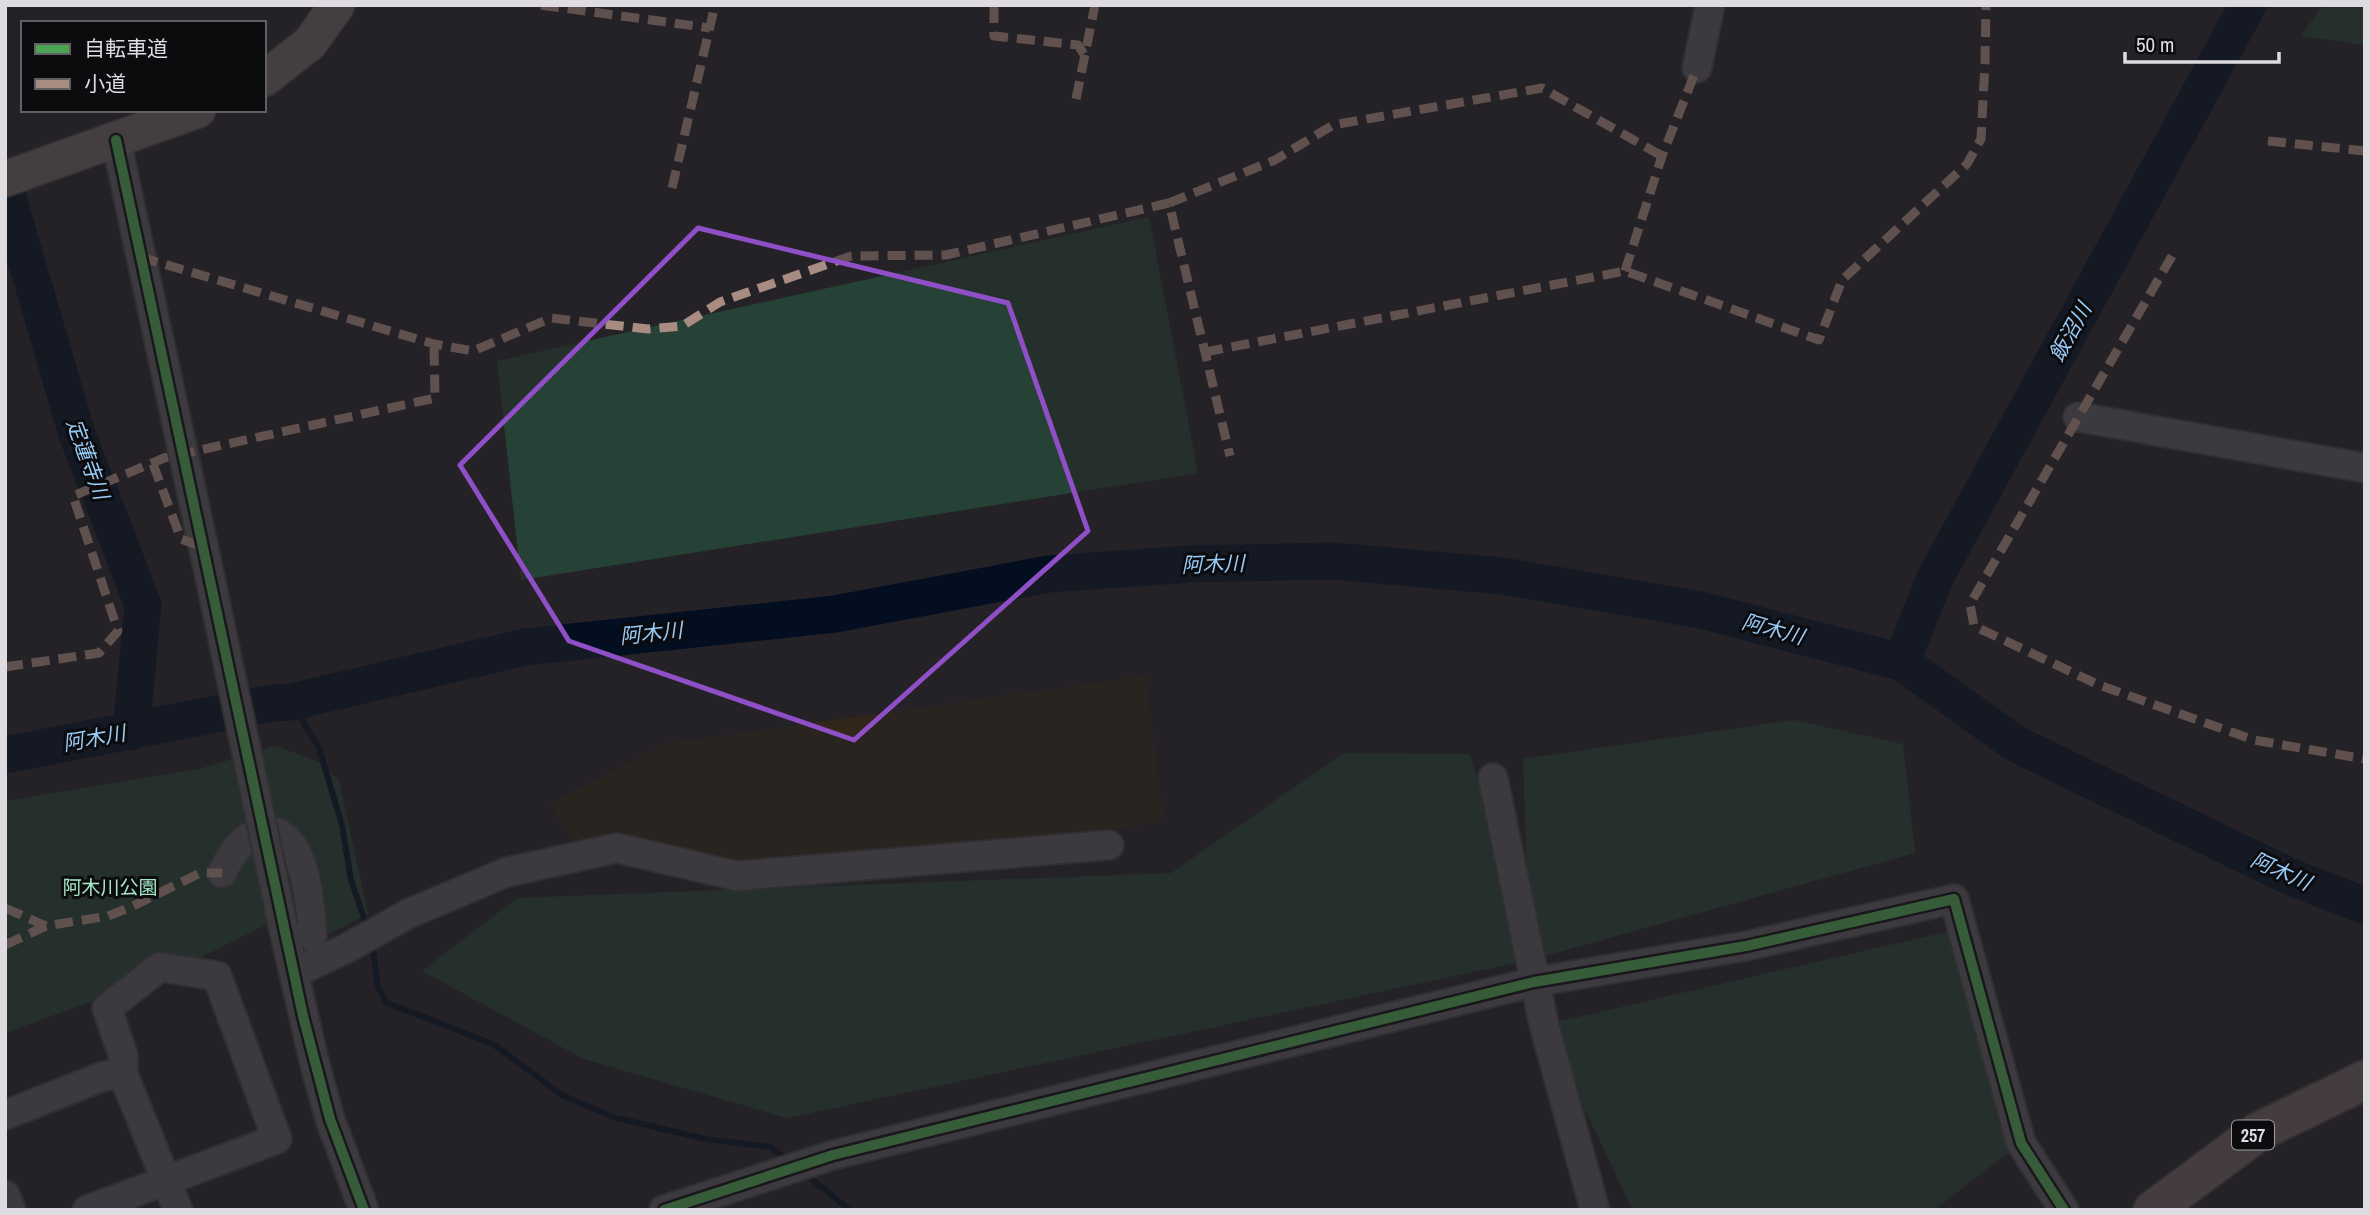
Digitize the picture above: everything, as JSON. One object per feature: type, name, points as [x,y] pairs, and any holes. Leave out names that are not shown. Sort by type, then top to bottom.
[{"type":"highway","name":"257","points":[[2153,1210],[2258,1132],[2365,1080]]},
{"type":"main road","points":[[266,77],[310,43],[337,5]]},
{"type":"main road","points":[[14,176],[193,112]]},
{"type":"street","points":[[1697,68],[1710,5]]},
{"type":"street","points":[[116,140],[318,1079],[330,1119],[365,1210]]},
{"type":"street","points":[[2078,417],[2365,468]]},
{"type":"street","points":[[1493,778],[1544,1025],[1595,1210]]},
{"type":"street","points":[[222,873],[244,839],[255,833],[269,830],[290,840],[297,852],[304,877],[312,937]]},
{"type":"street","points":[[294,973],[345,949],[408,914],[508,872],[617,848],[737,876],[1109,845]]},
{"type":"street","points":[[664,1210],[833,1155],[1534,982],[1746,946],[1954,899],[2021,1143],[2064,1210]]},
{"type":"street","points":[[88,1210],[166,1180],[277,1139],[217,976],[160,967],[107,1008],[123,1055],[123,1073],[166,1180],[178,1210]]},
{"type":"street","points":[[5,1115],[104,1076],[123,1073]]},
{"type":"street","points":[[5,1195],[11,1210]]},
{"type":"highlighted area","points":[[698,228],[1008,303],[1088,531],[854,740],[569,641],[460,465]]},
{"type":"shaded area","points":[[1145,676],[1164,821],[894,863],[737,876],[572,839],[550,804],[664,744]]},
{"type":"green space","points":[[2323,5],[2365,5],[2365,45],[2301,36]]},
{"type":"green space","points":[[1149,217],[1198,473],[521,580],[497,361]]},
{"type":"green space","points":[[1793,720],[1903,744],[1915,853],[1530,960],[787,1118],[584,1059],[422,971],[517,898],[1171,873],[1344,753],[1470,754],[1530,956],[1523,759]]},
{"type":"green space","name":"阿木川公園","points":[[276,746],[321,763],[339,781],[368,914],[308,945],[302,907],[169,973],[5,1033],[5,801],[199,769]]},
{"type":"green space","points":[[1950,931],[2021,1143],[1934,1210],[1633,1210],[1544,1025]]},
{"type":"waterway","name":"飯沼川","points":[[1901,662],[1935,578],[2248,5]]},
{"type":"waterway","name":"定蓮寺川","points":[[5,188],[77,434],[143,605],[131,732]]},
{"type":"waterway","name":"阿木川","points":[[5,755],[273,703],[291,702],[525,647],[835,614],[1049,574],[1191,564],[1332,561],[1503,576],[1701,610],[1901,662],[2016,744],[2293,878],[2365,906]]},
{"type":"waterway","points":[[291,702],[319,748],[342,825],[351,880],[367,927]]},
{"type":"waterway","points":[[372,944],[378,987],[387,1003],[493,1044],[562,1095],[613,1117],[705,1139],[771,1147],[788,1161]]},
{"type":"waterway","points":[[805,1174],[850,1210]]},
{"type":"marked path","points":[[541,5],[710,28]]},
{"type":"marked path","points":[[672,188],[715,5]]},
{"type":"marked path","points":[[994,5],[994,36],[1078,45],[1085,56]]},
{"type":"marked path","points":[[1076,99],[1095,5]]},
{"type":"marked path","points":[[1205,352],[1625,271],[1819,340],[1842,280],[1967,164],[1981,139],[1986,5]]},
{"type":"marked path","points":[[1625,271],[1662,156],[1697,68]]},
{"type":"marked path","points":[[1169,203],[1275,160],[1333,125],[1542,88],[1662,156]]},
{"type":"marked path","points":[[2268,141],[2365,151]]},
{"type":"marked path","points":[[140,257],[434,344],[473,351],[551,318],[648,329],[682,326],[720,302],[851,256],[946,255],[1169,203],[1230,456]]},
{"type":"marked path","points":[[2172,256],[1970,604],[1974,626],[2099,685],[2254,740],[2365,759]]},
{"type":"marked path","points":[[5,667],[99,653],[118,631],[73,496],[164,458],[435,398],[434,344]]},
{"type":"marked path","points":[[153,464],[181,539],[203,547]]},
{"type":"marked path","points":[[5,908],[46,926],[108,916],[200,873],[222,873]]},
{"type":"marked path","points":[[5,945],[46,926]]},
{"type":"cycle path","points":[[116,140],[303,1016],[330,1119],[364,1210]]},
{"type":"cycle path","points":[[664,1210],[833,1155],[1534,982],[1746,946],[1954,899],[2021,1143],[2064,1210]]}]
